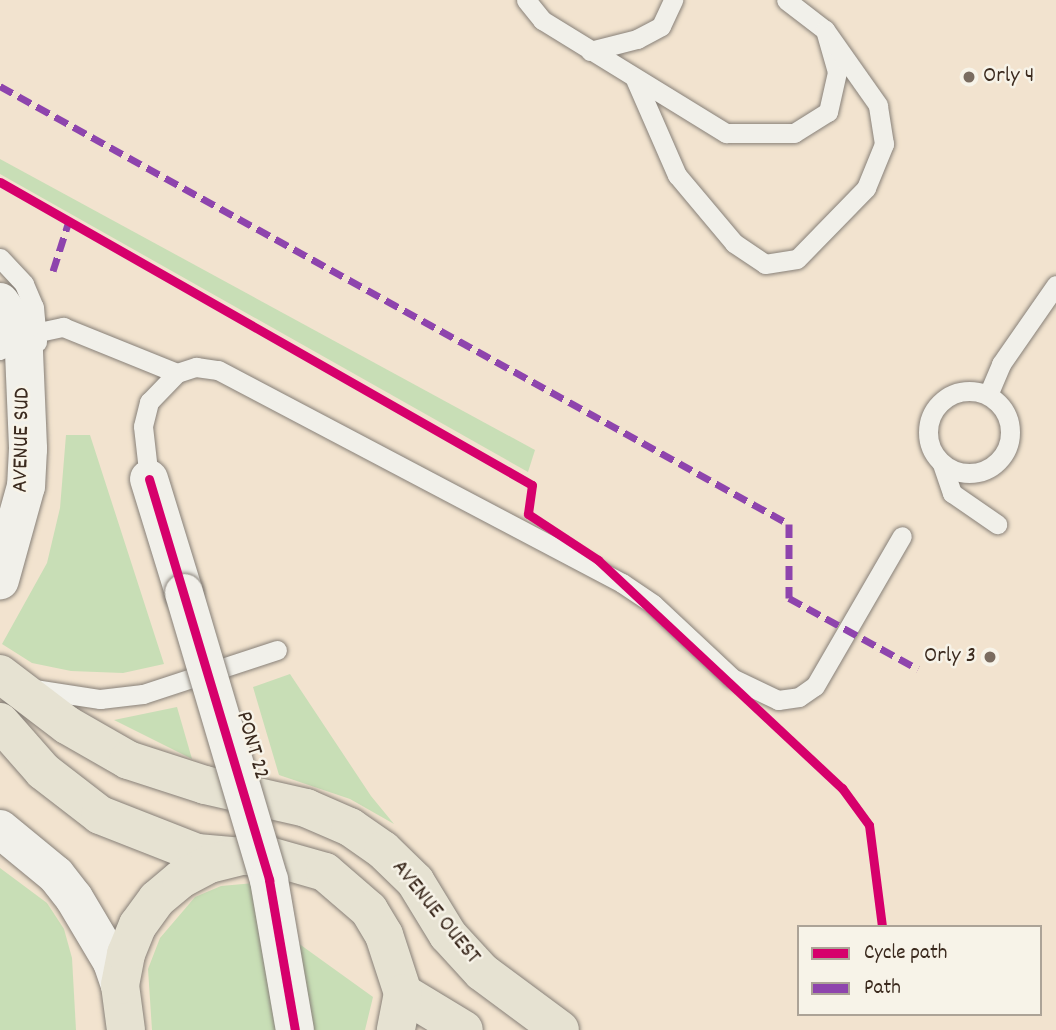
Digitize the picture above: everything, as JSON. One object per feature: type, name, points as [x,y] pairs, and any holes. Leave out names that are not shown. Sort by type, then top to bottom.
[{"type":"main road","name":"AVENUE OUEST","points":[[6,678],[67,725],[128,760],[205,785],[306,808],[349,827],[383,850],[415,881],[448,935],[482,972],[560,1030]]},
{"type":"main road","points":[[0,722],[43,771],[100,815],[197,853],[298,861],[349,889],[384,935],[402,993],[396,1030]]},
{"type":"main road","points":[[126,1030],[120,985],[138,925],[157,899],[181,879],[240,856]]},
{"type":"main road","points":[[402,993],[464,1030]]},
{"type":"street","name":"AVENUE SUD","points":[[0,580],[26,486],[24,352],[11,332]]},
{"type":"street","name":"PONT 22","points":[[149,478],[269,880],[295,1030]]},
{"type":"street","points":[[0,829],[56,875],[74,898],[112,962],[120,985]]},
{"type":"lane","points":[[526,0],[542,20],[726,133],[794,133],[828,112],[837,72],[825,30]]},
{"type":"lane","points":[[590,51],[637,39],[661,26],[673,0]]},
{"type":"lane","points":[[635,79],[677,175],[734,243],[765,264],[797,259],[866,188],[884,144],[878,105],[825,30],[786,0]]},
{"type":"lane","points":[[0,258],[24,284],[11,332],[64,327],[177,373]]},
{"type":"lane","points":[[988,395],[1001,364],[1056,285]]},
{"type":"lane","points":[[149,478],[143,426],[149,402],[177,373],[196,367],[218,370],[622,583],[653,604],[732,678],[778,700],[799,697],[816,686],[902,536]]},
{"type":"lane","points":[[942,464],[968,473],[994,465],[1003,455],[1010,428],[1006,414],[988,395],[975,391],[949,396],[932,415],[929,441],[942,464],[952,493],[997,524]]},
{"type":"lane","points":[[6,678],[55,695],[111,698],[180,684],[277,650]]},
{"type":"shaded area","points":[[0,0],[1056,0],[1056,1030],[0,1030]]},
{"type":"green space","points":[[0,159],[535,450],[528,472],[0,174]]},
{"type":"green space","points":[[66,435],[90,435],[164,664],[123,673],[71,671],[32,663],[2,644],[47,563],[60,508]]},
{"type":"green space","points":[[290,674],[371,796],[394,824],[350,799],[279,775],[253,687]]},
{"type":"green space","points":[[177,707],[192,759],[114,720]]},
{"type":"green space","points":[[0,868],[47,903],[64,929],[72,958],[76,1030],[0,1030]]},
{"type":"green space","points":[[254,883],[291,938],[373,997],[365,1030],[152,1030],[148,969],[160,938],[195,897],[221,886]]},
{"type":"marked path","points":[[0,86],[789,524],[789,598],[918,669]]},
{"type":"marked path","points":[[53,271],[69,221]]},
{"type":"cycle path","points":[[0,182],[532,485],[528,514],[598,560],[842,788],[869,825],[882,925]]},
{"type":"cycle path","points":[[149,479],[269,880],[295,1030]]},
{"type":"place","name":"Orly 4","points":[[969,77]]},
{"type":"place","name":"Orly 3","points":[[990,657]]}]
